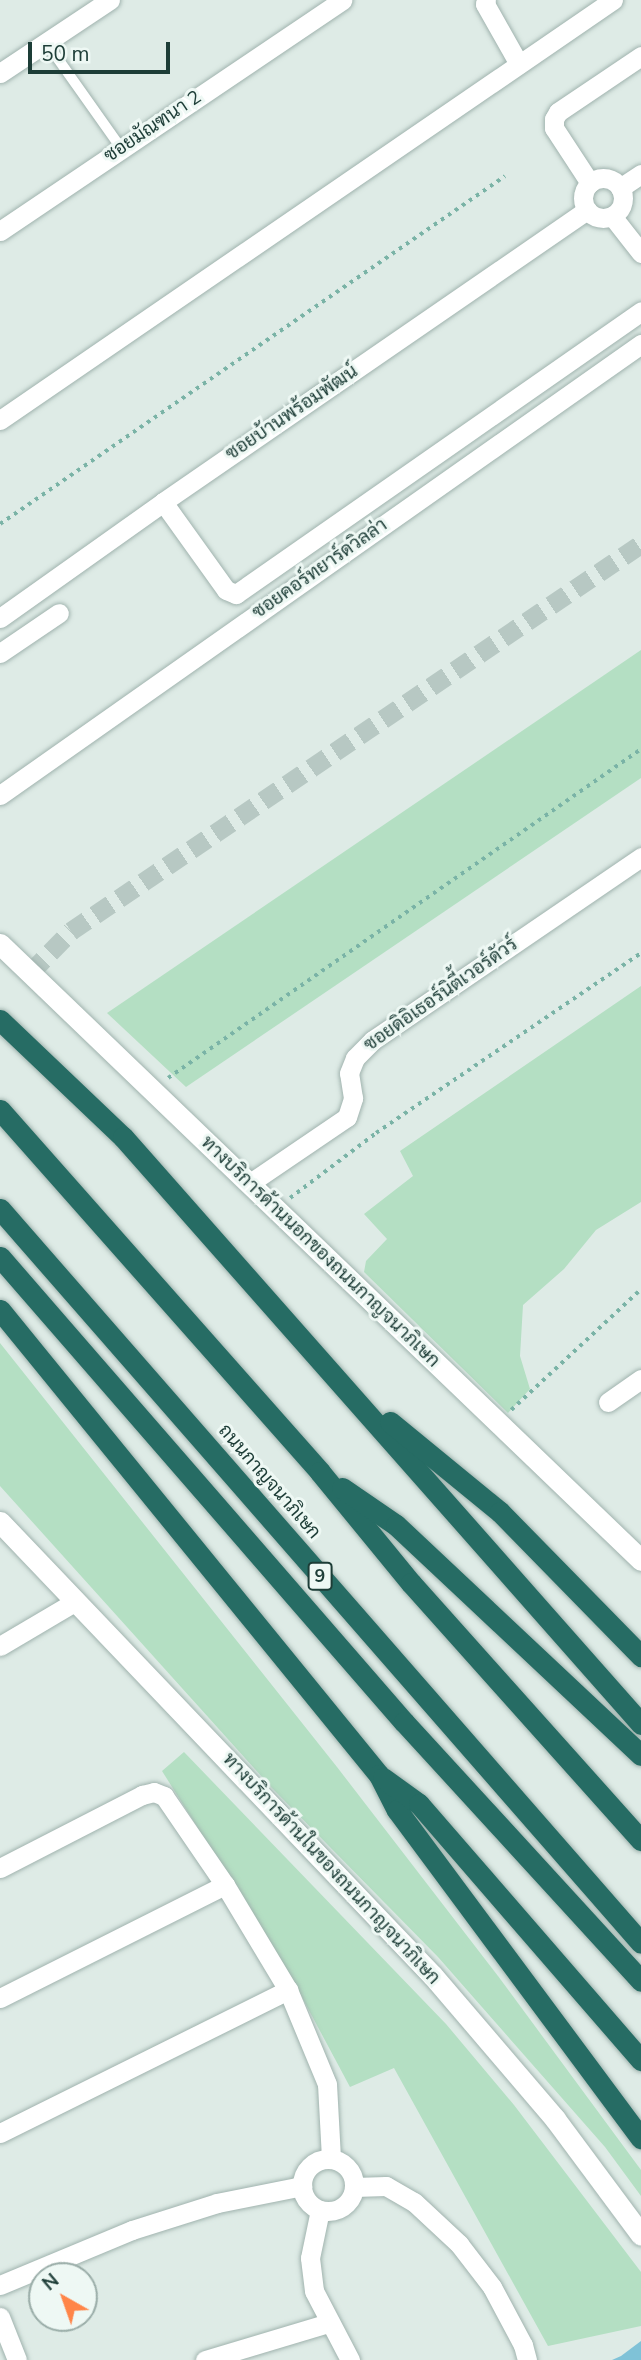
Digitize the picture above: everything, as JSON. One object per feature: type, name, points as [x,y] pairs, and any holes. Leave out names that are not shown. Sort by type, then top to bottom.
[{"type":"highway","points":[[0,1020],[122,1137],[340,1380],[641,1724]]},
{"type":"highway","points":[[0,1110],[320,1472],[411,1583],[641,1840]]},
{"type":"highway","name":"ถนนกาญจนาภิเษก","points":[[0,1209],[641,1943]]},
{"type":"highway","points":[[0,1257],[326,1634],[612,1953],[641,1981]]},
{"type":"highway","points":[[0,1310],[379,1775],[397,1810],[641,2138]]},
{"type":"highway","points":[[340,1380],[500,1512],[641,1656]]},
{"type":"highway","points":[[320,1472],[396,1525],[641,1755]]},
{"type":"highway","points":[[379,1775],[419,1804],[641,2060]]},
{"type":"main road","name":"ทางบริการด้านนอกของถนนกาญจนาภิเษก","points":[[0,944],[277,1207],[497,1423],[640,1557]]},
{"type":"main road","name":"ทางบริการด้านในของถนนกาญจนาภิเษก","points":[[0,1522],[433,1976],[555,2119],[641,2235]]},
{"type":"street","points":[[0,73],[110,0]]},
{"type":"street","name":"ซอยมัณฑนา 2","points":[[0,231],[342,0]]},
{"type":"street","points":[[486,0],[485,4],[519,64]]},
{"type":"street","points":[[0,420],[613,0]]},
{"type":"street","points":[[590,183],[554,128],[554,119],[558,112],[641,56]]},
{"type":"street","points":[[620,188],[641,174]]},
{"type":"street","points":[[603,178],[620,188],[621,207],[612,216],[596,217],[587,210],[584,193],[590,183],[603,178]]},
{"type":"street","name":"ซอยบ้านพร้อมพัฒน์","points":[[0,618],[163,502],[587,210]]},
{"type":"street","points":[[612,216],[641,253]]},
{"type":"street","points":[[163,502],[219,582],[226,590],[236,594],[641,311]]},
{"type":"street","name":"ซอยคอร์ทยาร์ดวิลล่า","points":[[0,794],[641,344]]},
{"type":"street","points":[[0,653],[60,613]]},
{"type":"street","name":"ซอยดิอิเธอร์นิตี้เวอร์ดัวร์","points":[[250,1183],[347,1117],[353,1098],[349,1073],[355,1058],[373,1040],[641,856]]},
{"type":"street","points":[[608,1402],[641,1379]]},
{"type":"street","points":[[0,1646],[76,1601]]},
{"type":"street","points":[[0,1868],[142,1795],[154,1792],[164,1796],[225,1885],[288,1990],[327,2084],[331,2159]]},
{"type":"street","points":[[0,1998],[225,1885]]},
{"type":"street","points":[[0,2133],[288,1990]]},
{"type":"street","points":[[331,2159],[348,2168],[354,2187],[342,2206],[320,2210],[304,2196],[303,2175],[310,2165],[331,2159]]},
{"type":"street","points":[[0,2285],[132,2230],[216,2203],[302,2186]]},
{"type":"street","points":[[354,2187],[386,2186],[414,2202],[458,2244],[492,2287],[523,2345],[527,2360]]},
{"type":"street","points":[[320,2210],[310,2258],[314,2291],[328,2323],[350,2360]]},
{"type":"street","points":[[0,2317],[17,2360]]},
{"type":"street","points":[[205,2360],[328,2323]]},
{"type":"lane","points":[[46,42],[121,148]]},
{"type":"path","points":[[0,524],[505,176]]},
{"type":"path","points":[[152,1089],[641,749]]},
{"type":"path","points":[[277,1207],[376,1133],[641,953]]},
{"type":"path","points":[[497,1423],[641,1289]]},
{"type":"green space","points":[[641,650],[641,778],[186,1087],[107,1013]]},
{"type":"green space","points":[[641,986],[641,1202],[596,1230],[564,1269],[523,1305],[520,1356],[530,1389],[508,1413],[364,1272],[366,1261],[387,1239],[364,1214],[413,1176],[400,1151]]},
{"type":"green space","points":[[0,1343],[337,1767],[498,1976],[641,2170],[641,2196],[605,2147],[438,1957],[271,1787],[0,1486]]},
{"type":"green space","points":[[184,1752],[446,2024],[514,2105],[641,2272],[641,2326],[548,2346],[394,2068],[350,2087],[289,1973],[162,1771]]},
{"type":"water","points":[[641,2341],[641,2360],[612,2360],[621,2356]]},
{"type":"tunnel","points":[[30,973],[71,931],[641,544]]}]
